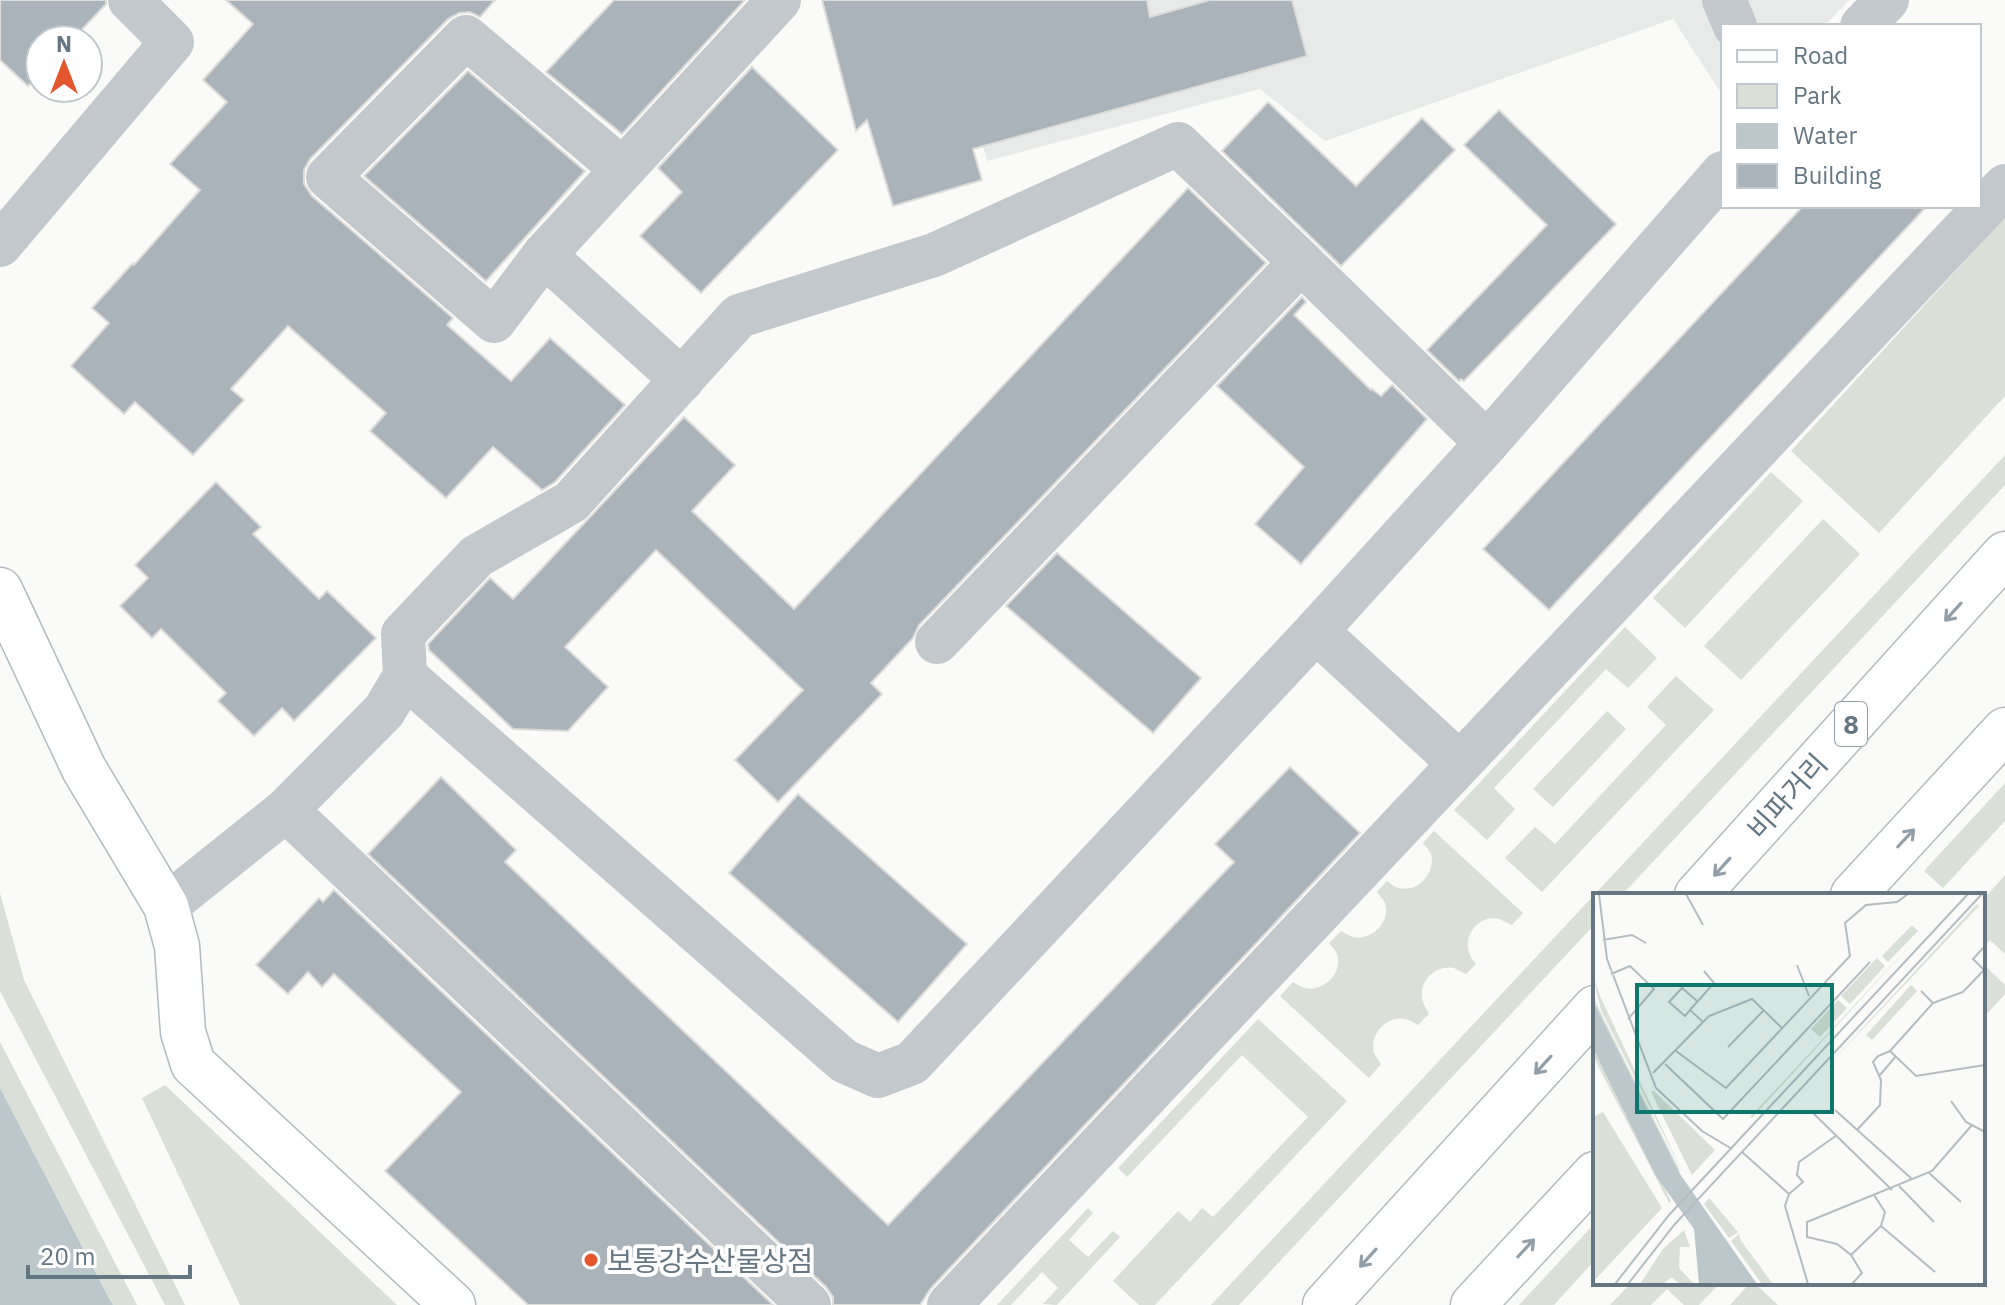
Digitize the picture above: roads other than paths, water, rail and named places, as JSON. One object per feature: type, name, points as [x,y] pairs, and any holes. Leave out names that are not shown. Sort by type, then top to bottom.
[{"type":"main road","name":"비파거리","points":[[1699,893],[2005,554]]},
{"type":"main road","points":[[0,590],[84,769],[166,906],[177,946],[183,1032],[193,1064],[453,1305]]},
{"type":"main road","points":[[1855,893],[2005,730]]},
{"type":"main road","points":[[1325,1305],[1593,1010]]},
{"type":"main road","points":[[1473,1305],[1593,1176]]},
{"type":"street","points":[[0,245],[172,42],[130,0]]},
{"type":"street","points":[[622,169],[466,37],[328,177],[494,321],[544,255],[779,0]]},
{"type":"street","points":[[1724,0],[1734,24]]},
{"type":"street","points":[[1864,24],[1887,0]]},
{"type":"street","points":[[166,906],[286,810],[384,711],[405,676],[403,634],[477,556],[571,502],[739,316],[934,255],[1178,144],[1487,443]]},
{"type":"street","points":[[405,676],[844,1061],[878,1076],[912,1063],[1316,631],[1487,443],[1721,175]]},
{"type":"street","points":[[949,1305],[2005,186]]},
{"type":"street","points":[[544,255],[682,380]]},
{"type":"street","points":[[937,642],[1301,262]]},
{"type":"street","points":[[1316,631],[1459,763]]},
{"type":"street","points":[[286,810],[809,1305]]},
{"type":"water","points":[[0,1088],[109,1298],[113,1305],[0,1305]]},
{"type":"place","name":"보통강수산물상점","points":[[591,1260]]}]
